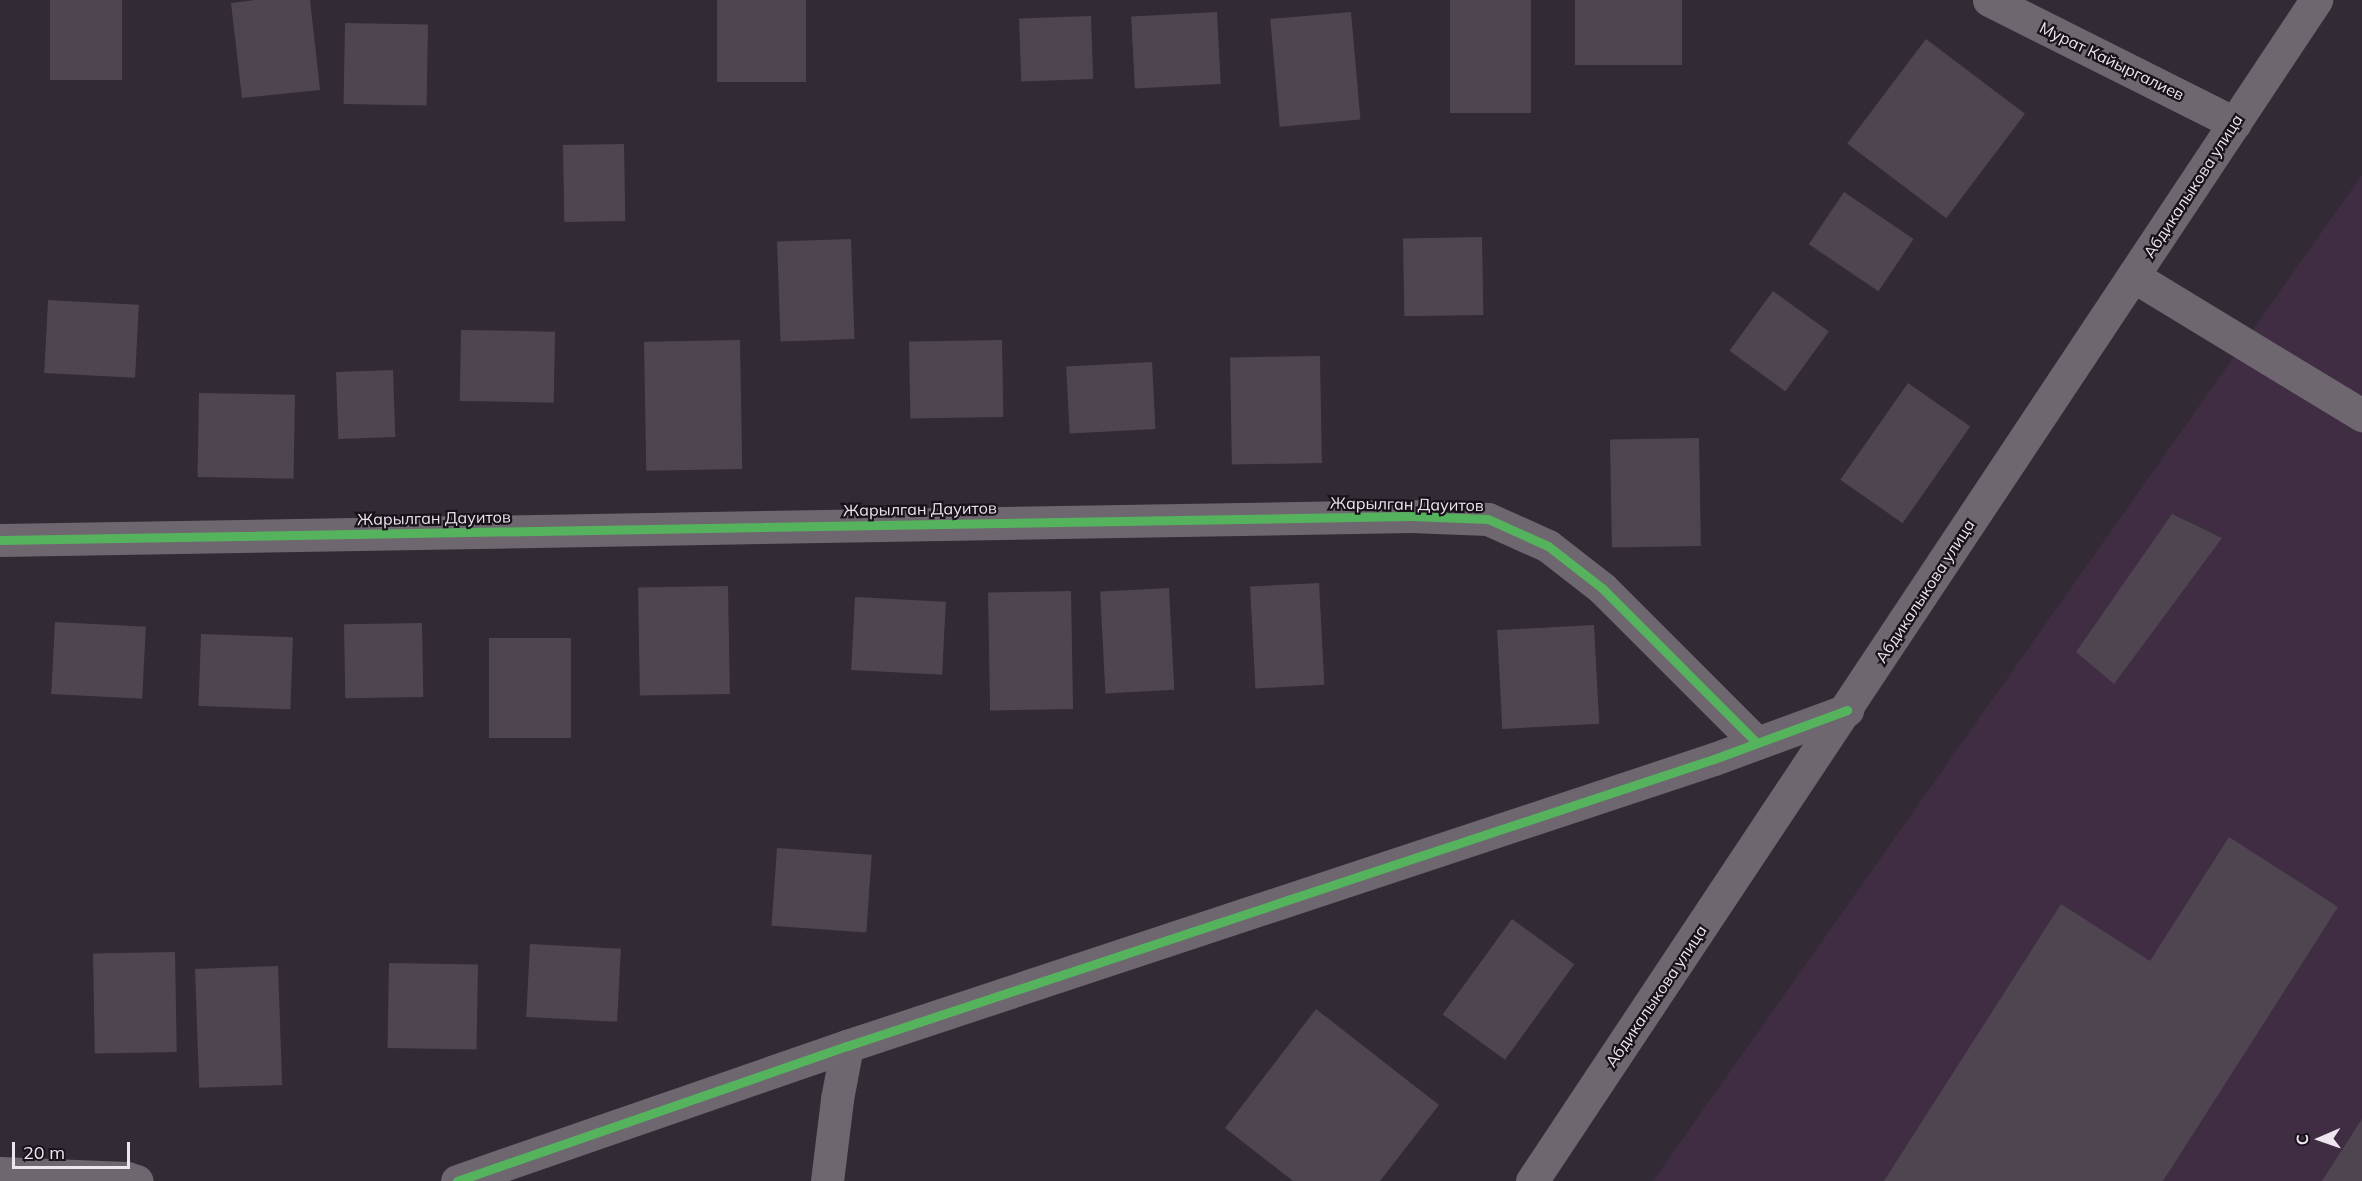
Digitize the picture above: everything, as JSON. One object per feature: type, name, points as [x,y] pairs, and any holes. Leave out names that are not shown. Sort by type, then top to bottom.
[{"type":"street","name":"Мурат Кайыргалиев","points":[[1989,0],[2235,123]]},
{"type":"street","name":"Абдикалыкова улица","points":[[1532,1181],[1847,710],[2316,0]]},
{"type":"street","points":[[2133,276],[2362,416]]},
{"type":"street","name":"Жарылган Дауитов","points":[[0,540],[1411,516],[1488,519],[1548,546],[1602,588],[1757,743]]},
{"type":"street","points":[[457,1181],[847,1046],[1757,743],[1847,710]]},
{"type":"street","points":[[827,1181],[837,1099],[847,1046]]},
{"type":"street","points":[[0,1173],[127,1178],[137,1181]]},
{"type":"shaded area","points":[[2362,175],[2362,1181],[1653,1181]]},
{"type":"building","points":[[50,0],[122,0],[122,80],[50,80]]},
{"type":"building","points":[[255,0],[310,0],[320,90],[242,98],[231,3]]},
{"type":"building","points":[[717,0],[806,0],[806,82],[717,82]]},
{"type":"building","points":[[1450,0],[1531,0],[1531,113],[1450,113]]},
{"type":"building","points":[[1575,0],[1682,0],[1682,65],[1575,65]]},
{"type":"building","points":[[1217,12],[1221,84],[1135,88],[1131,17]]},
{"type":"building","points":[[1351,12],[1360,120],[1280,127],[1270,19]]},
{"type":"building","points":[[1091,16],[1093,79],[1021,81],[1019,19]]},
{"type":"building","points":[[345,23],[428,24],[427,105],[344,104]]},
{"type":"building","points":[[1926,39],[2025,114],[1946,218],[1847,144]]},
{"type":"building","points":[[624,144],[625,221],[564,222],[563,145]]},
{"type":"building","points":[[1844,192],[1914,239],[1878,291],[1809,244]]},
{"type":"building","points":[[1482,237],[1483,315],[1404,316],[1403,238]]},
{"type":"building","points":[[851,239],[854,339],[781,342],[777,242]]},
{"type":"building","points":[[1773,291],[1829,332],[1785,391],[1730,351]]},
{"type":"building","points":[[48,300],[139,305],[135,378],[44,373]]},
{"type":"building","points":[[461,330],[555,332],[554,403],[460,401]]},
{"type":"building","points":[[740,340],[742,469],[646,471],[644,342]]},
{"type":"building","points":[[1002,340],[1003,417],[910,419],[909,342]]},
{"type":"building","points":[[1320,356],[1322,463],[1232,465],[1230,358]]},
{"type":"building","points":[[1152,362],[1156,429],[1070,433],[1066,367]]},
{"type":"building","points":[[393,370],[395,437],[338,439],[336,372]]},
{"type":"building","points":[[1908,383],[1970,427],[1903,523],[1840,480]]},
{"type":"building","points":[[199,393],[295,395],[294,479],[198,477]]},
{"type":"building","points":[[1699,438],[1701,546],[1612,548],[1610,440]]},
{"type":"building","points":[[2172,514],[2222,538],[2114,684],[2076,652]]},
{"type":"building","points":[[1319,583],[1324,685],[1255,688],[1250,587]]},
{"type":"building","points":[[728,586],[730,694],[640,696],[638,588]]},
{"type":"building","points":[[1169,588],[1174,690],[1105,693],[1100,592]]},
{"type":"building","points":[[1071,591],[1073,709],[990,710],[988,592]]},
{"type":"building","points":[[855,597],[946,602],[942,675],[851,670]]},
{"type":"building","points":[[55,622],[146,627],[142,699],[51,694]]},
{"type":"building","points":[[422,623],[423,697],[345,698],[344,624]]},
{"type":"building","points":[[1594,625],[1599,724],[1502,729],[1497,630]]},
{"type":"building","points":[[201,634],[293,637],[290,709],[198,706]]},
{"type":"building","points":[[489,638],[571,638],[571,738],[489,738]]},
{"type":"building","points":[[2229,837],[2338,907],[2163,1181],[1884,1181],[2061,904],[2150,961]]},
{"type":"building","points":[[777,848],[872,855],[866,932],[772,926]]},
{"type":"building","points":[[1512,919],[1574,964],[1505,1060],[1443,1014]]},
{"type":"building","points":[[530,944],[621,949],[617,1022],[526,1017]]},
{"type":"building","points":[[175,952],[177,1052],[95,1053],[93,953]]},
{"type":"building","points":[[389,963],[478,965],[477,1050],[388,1048]]},
{"type":"building","points":[[278,966],[282,1085],[199,1088],[195,969]]},
{"type":"building","points":[[1316,1009],[1439,1105],[1380,1181],[1293,1181],[1225,1128]]},
{"type":"building","points":[[2362,1119],[2362,1181],[2322,1181]]},
{"type":"cycle path","points":[[0,540],[1411,516],[1488,519],[1548,546],[1602,588],[1757,743]]},
{"type":"cycle path","points":[[457,1181],[847,1046],[1714,759],[1847,710]]}]
